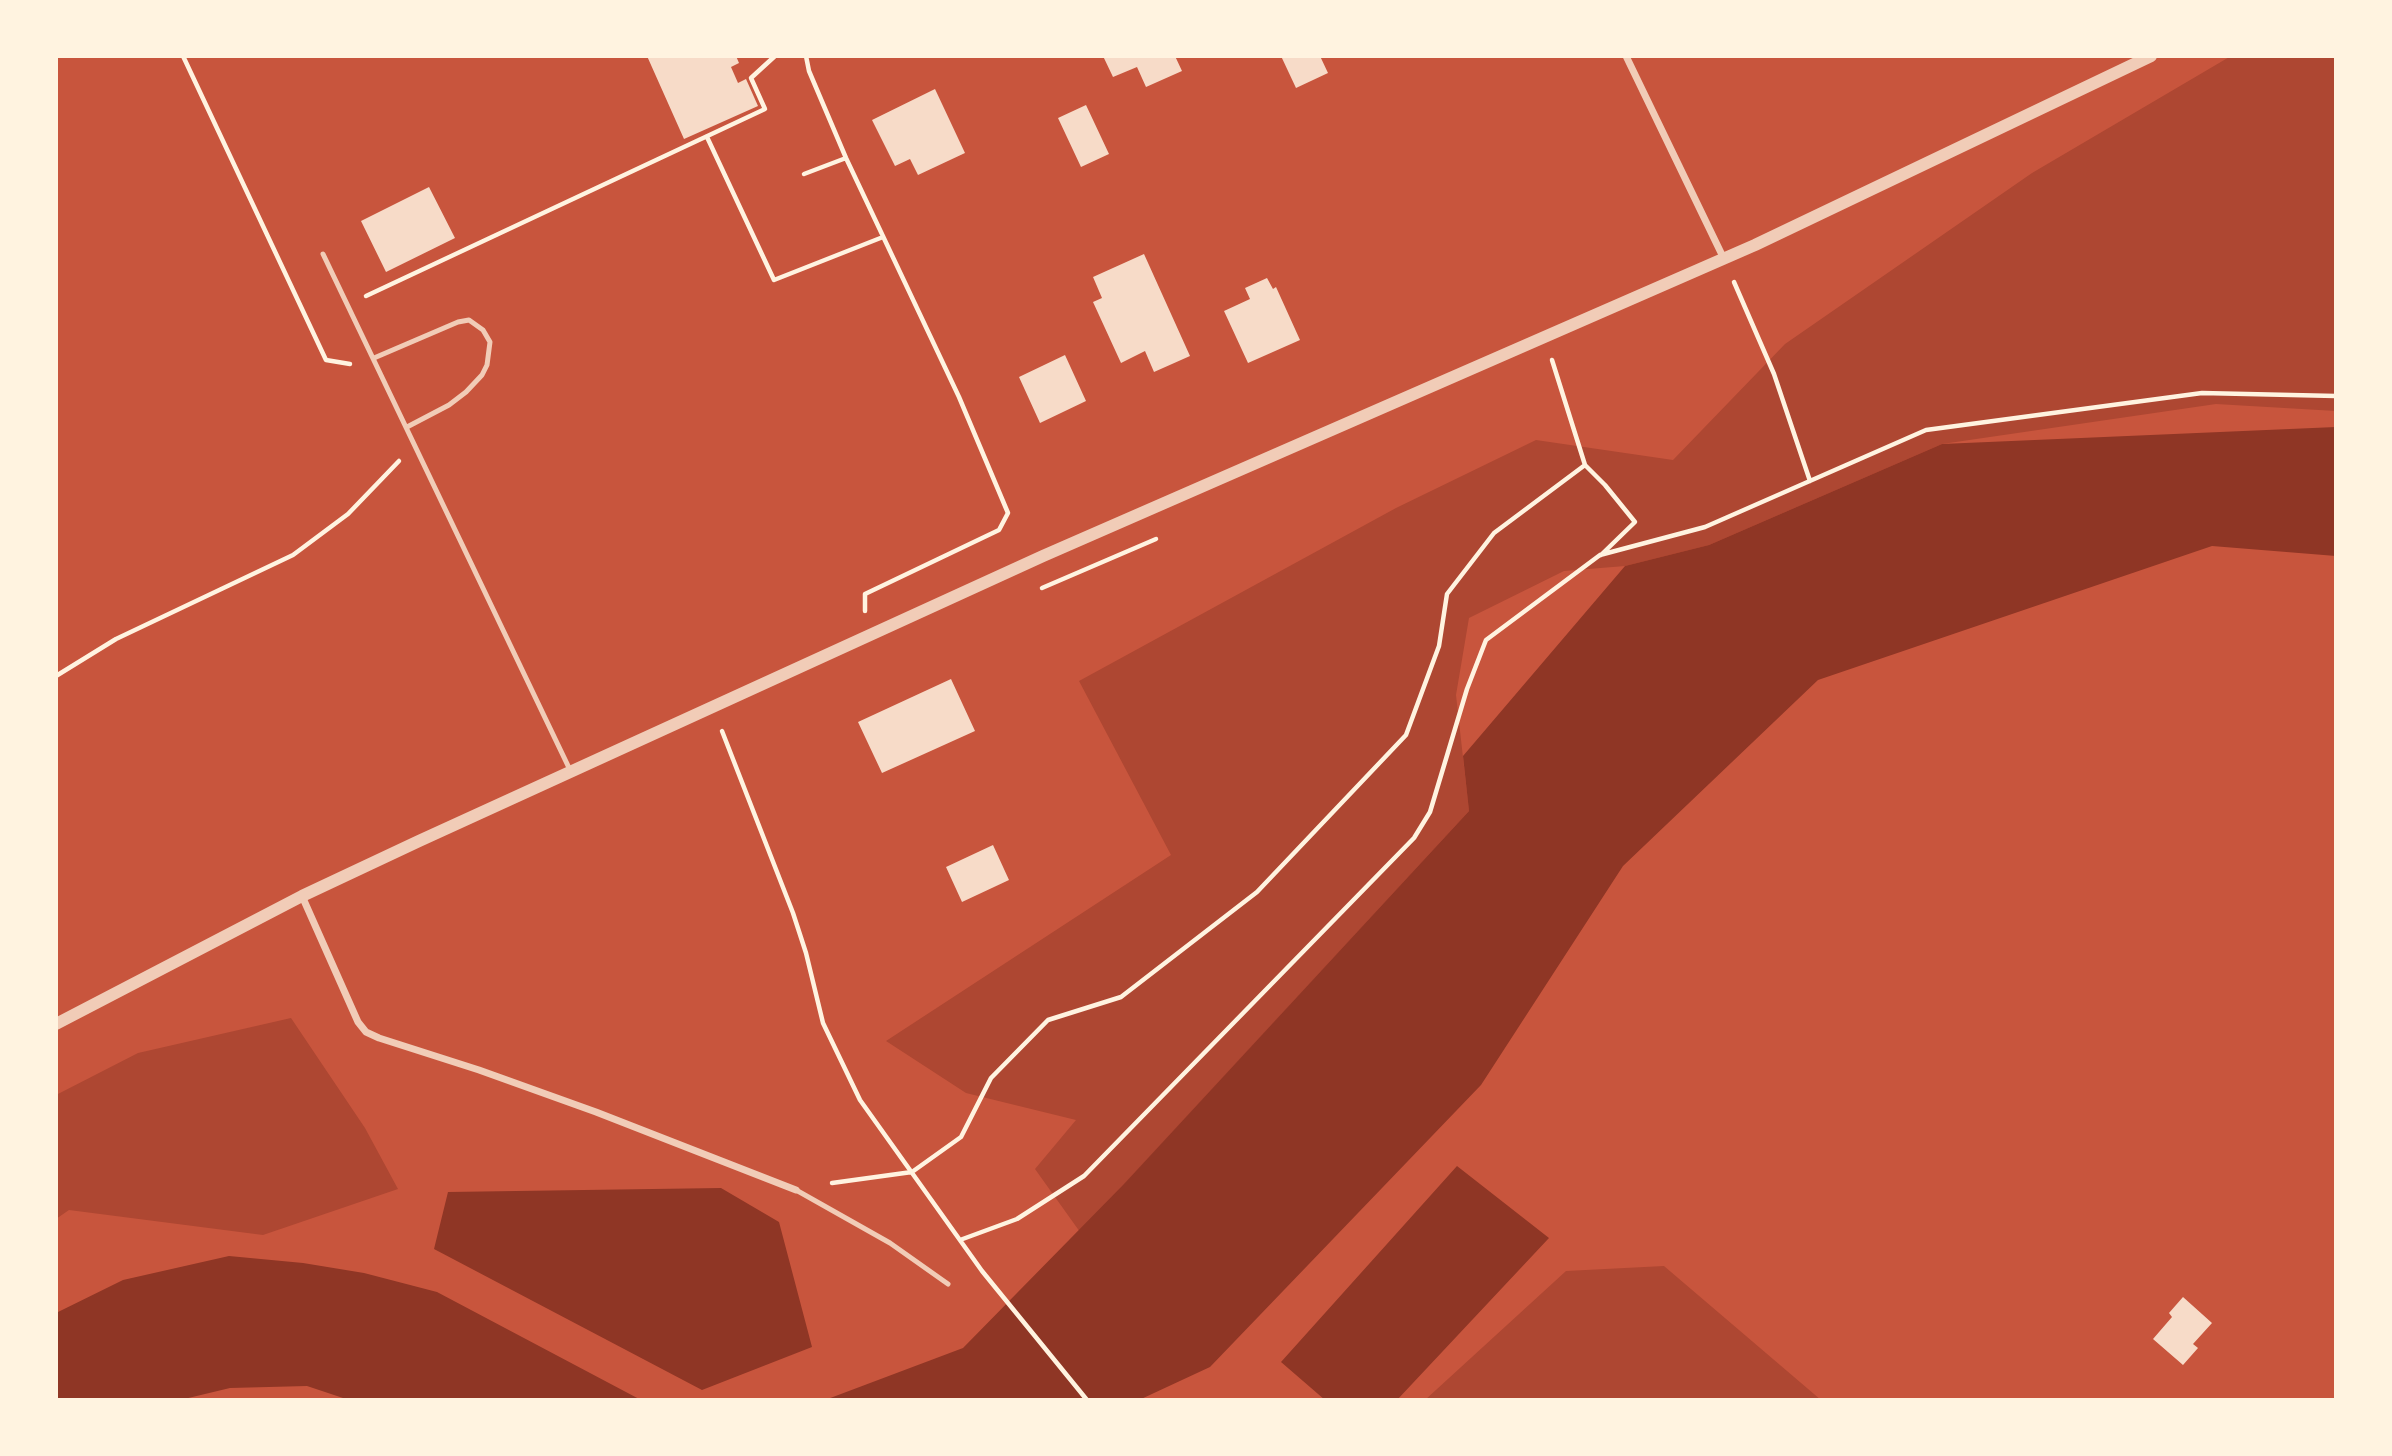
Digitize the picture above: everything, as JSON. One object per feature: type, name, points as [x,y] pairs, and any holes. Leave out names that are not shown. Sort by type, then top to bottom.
[{"type":"street","points":[[1626,56],[1724,258]]},
{"type":"street","points":[[56,1024],[302,896],[1043,556],[1724,258],[2151,56]]},
{"type":"street","points":[[302,896],[358,1022],[366,1032],[596,1112],[796,1189]]},
{"type":"lane","points":[[323,254],[571,772]]},
{"type":"lane","points":[[374,358],[458,322],[469,320],[483,330],[490,342],[487,365],[482,375],[466,392],[449,405],[407,427]]},
{"type":"lane","points":[[796,1189],[890,1243],[948,1283]]},
{"type":"path","points":[[183,56],[326,360],[352,364]]},
{"type":"path","points":[[348,304],[765,109],[751,78],[775,56]]},
{"type":"path","points":[[806,56],[809,71],[846,158],[959,397],[1008,513],[999,530],[865,594],[865,612]]},
{"type":"path","points":[[707,137],[774,281],[883,237]]},
{"type":"path","points":[[804,174],[846,158]]},
{"type":"path","points":[[1724,258],[1774,374],[1810,481]]},
{"type":"path","points":[[364,297],[365,306]]},
{"type":"path","points":[[960,1240],[1017,1219],[1084,1176],[1413,838],[1430,812],[1467,689],[1486,640],[1600,555],[1635,522],[1585,465],[1544,336]]},
{"type":"path","points":[[1600,555],[1705,527],[1926,430],[2202,393],[2336,396]]},
{"type":"path","points":[[56,676],[116,639],[293,555],[348,514],[407,452],[413,441]]},
{"type":"path","points":[[796,1189],[912,1172],[961,1137],[991,1078],[1048,1020],[1121,998],[1257,892],[1406,735],[1439,646],[1447,594],[1486,543],[1494,533],[1585,465]]},
{"type":"path","points":[[722,731],[793,913],[823,1023],[860,1100],[982,1271],[1087,1400]]},
{"type":"shaded area","points":[[2231,56],[2336,56],[2336,411],[2216,404],[1942,444],[1709,545],[1625,566],[1564,571],[1469,618],[1456,695],[1469,811],[1080,1232],[1035,1169],[1076,1120],[966,1093],[886,1041],[1171,855],[1079,681],[1396,508],[1536,440],[1673,460],[1785,344],[2032,173]]},
{"type":"shaded area","points":[[2336,427],[2336,556],[2212,546],[1818,680],[1623,866],[1481,1085],[1210,1367],[1139,1400],[825,1400],[963,1348],[1123,1185],[1469,811],[1463,756],[1625,566],[1709,545],[1942,444]]},
{"type":"shaded area","points":[[291,1018],[365,1128],[398,1189],[263,1235],[69,1210],[56,1219],[56,1095],[138,1053]]},
{"type":"shaded area","points":[[1457,1166],[1549,1238],[1397,1400],[1325,1400],[1281,1362]]},
{"type":"shaded area","points":[[721,1188],[779,1222],[812,1347],[702,1390],[434,1249],[448,1192]]},
{"type":"shaded area","points":[[229,1256],[303,1263],[364,1273],[437,1292],[641,1400],[349,1400],[307,1386],[230,1388],[180,1400],[56,1400],[56,1313],[123,1280]]},
{"type":"shaded area","points":[[1664,1266],[1821,1400],[1425,1400],[1566,1271]]},
{"type":"building","points":[[647,56],[736,56],[739,63],[731,67],[738,83],[746,79],[758,106],[684,139]]},
{"type":"building","points":[[1103,56],[1175,56],[1182,71],[1146,87],[1137,67],[1113,77]]},
{"type":"building","points":[[1281,56],[1320,56],[1328,73],[1296,88]]},
{"type":"building","points":[[935,89],[965,153],[918,175],[910,159],[895,166],[872,120]]},
{"type":"building","points":[[1086,105],[1109,154],[1081,167],[1058,118]]},
{"type":"building","points":[[429,187],[455,238],[386,272],[361,221]]},
{"type":"building","points":[[1144,254],[1190,356],[1154,372],[1145,351],[1121,363],[1093,302],[1102,298],[1093,277]]},
{"type":"building","points":[[1267,278],[1273,289],[1276,287],[1300,340],[1248,363],[1224,311],[1250,299],[1245,288]]},
{"type":"building","points":[[1065,355],[1086,401],[1040,423],[1019,377]]},
{"type":"building","points":[[951,679],[975,731],[882,773],[858,722]]},
{"type":"building","points":[[993,845],[1009,880],[962,902],[946,867]]},
{"type":"building","points":[[2183,1297],[2212,1323],[2193,1344],[2198,1348],[2183,1365],[2153,1339],[2172,1317],[2169,1313]]}]
